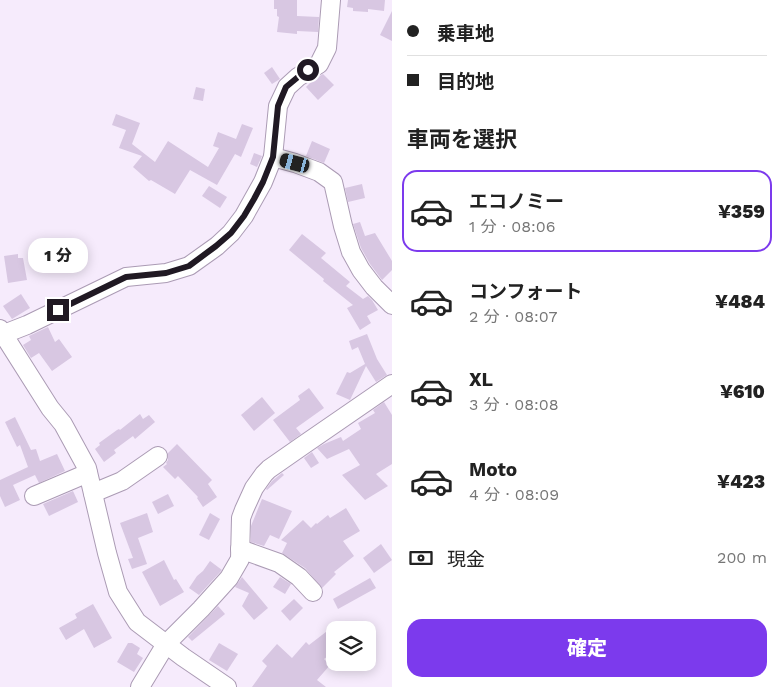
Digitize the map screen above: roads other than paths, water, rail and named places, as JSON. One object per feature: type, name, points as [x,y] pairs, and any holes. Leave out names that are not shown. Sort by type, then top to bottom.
[{"type":"street","points":[[227,687],[137,622],[118,592],[87,468],[63,424],[50,408],[2,331],[27,325],[126,277],[166,273],[189,266],[231,233],[254,199],[273,157],[278,106],[286,87],[319,64],[327,48],[331,0]]},
{"type":"street","points":[[273,157],[319,172],[333,182],[351,252],[374,287],[392,305]]},
{"type":"street","points":[[140,687],[166,644],[229,578],[240,559],[241,518],[254,488],[269,469],[392,384]]},
{"type":"street","points":[[93,494],[122,481],[158,456]]},
{"type":"street","points":[[34,496],[88,473]]},
{"type":"street","points":[[240,549],[279,563],[300,577],[313,592]]}]
